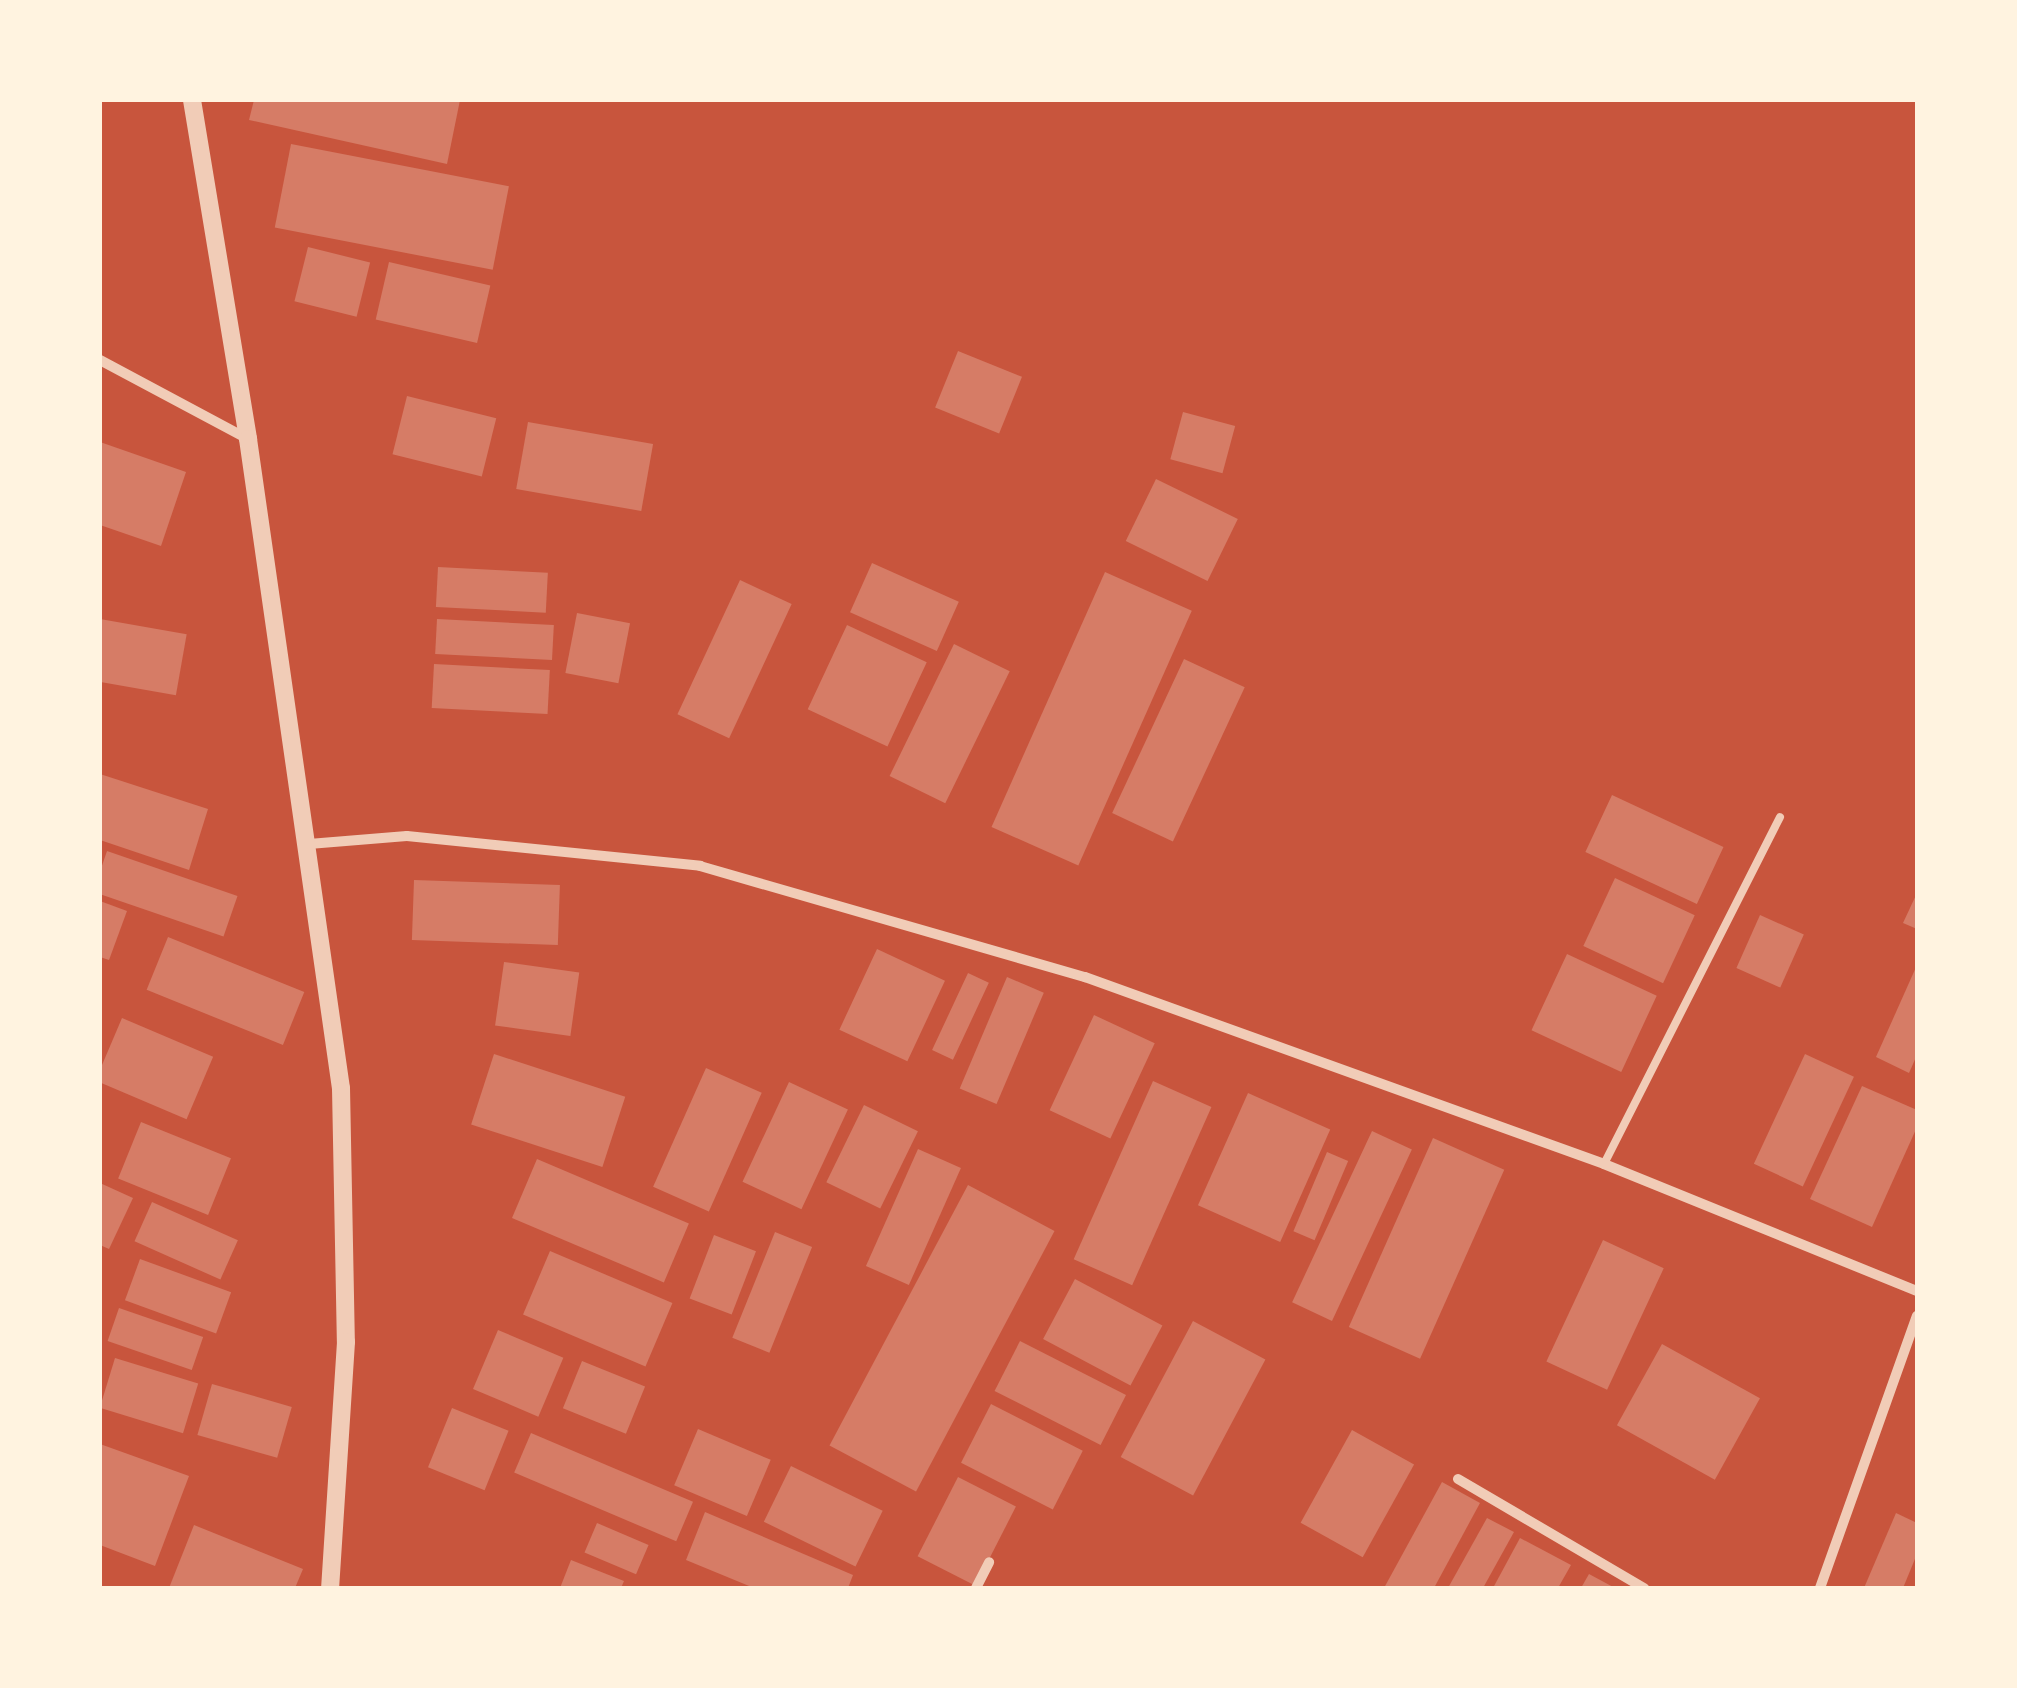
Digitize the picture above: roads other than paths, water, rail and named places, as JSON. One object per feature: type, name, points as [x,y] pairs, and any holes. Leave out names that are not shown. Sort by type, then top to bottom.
[{"type":"street","points":[[192,100],[248,439],[341,1088],[346,1342],[330,1588]]},
{"type":"street","points":[[100,360],[248,439]]},
{"type":"street","points":[[309,844],[406,836],[700,866],[1085,977],[1604,1164],[1917,1291]]},
{"type":"street","points":[[1820,1588],[1917,1316]]},
{"type":"street","points":[[1458,1478],[1644,1588]]},
{"type":"street","points":[[976,1588],[990,1562]]},
{"type":"lane","points":[[1604,1164],[1780,817]]}]
